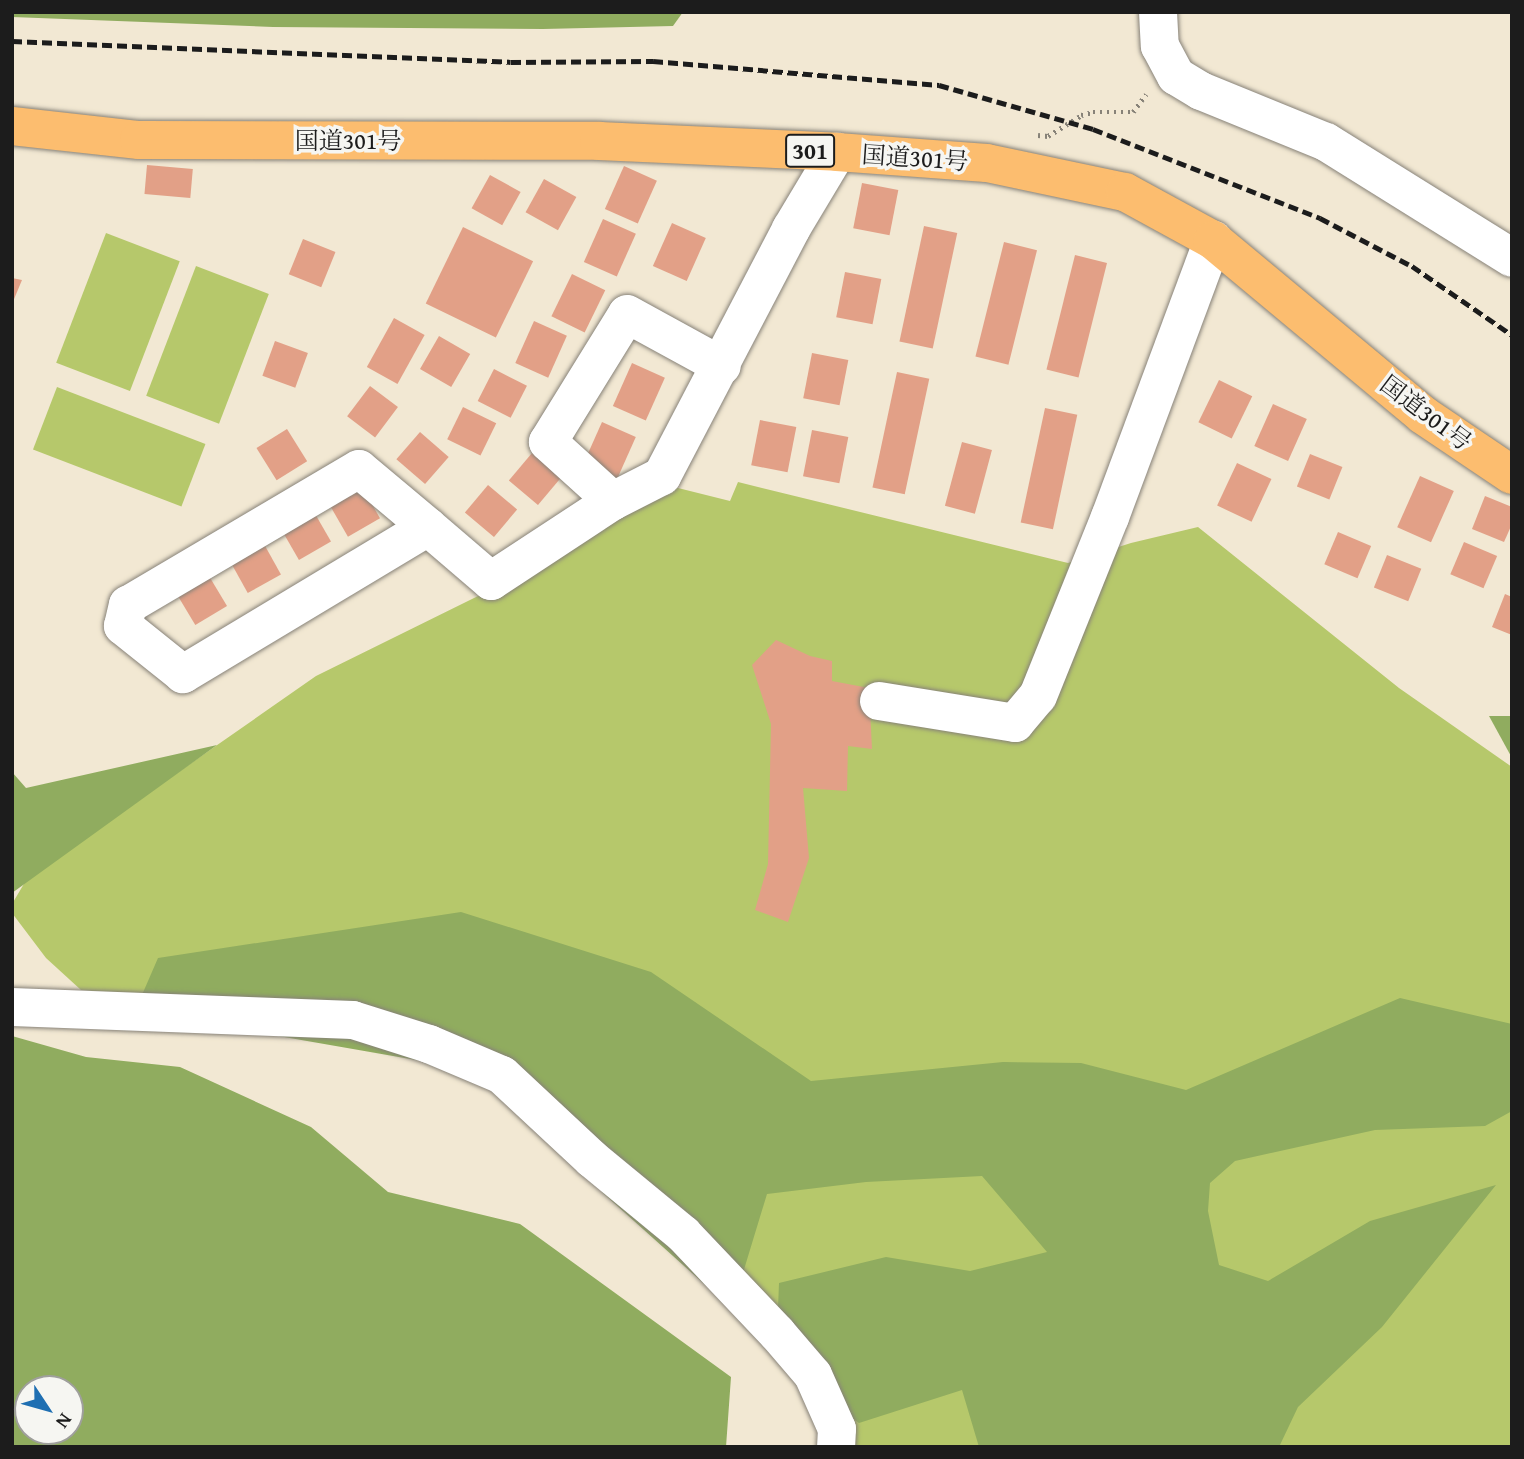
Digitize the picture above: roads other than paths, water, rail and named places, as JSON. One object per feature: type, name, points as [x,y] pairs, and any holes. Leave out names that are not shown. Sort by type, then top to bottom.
[{"type":"highway","name":"国道301号","points":[[12,127],[139,140],[599,141],[837,152],[987,163],[1125,192],[1213,240],[1423,415],[1512,475]]},
{"type":"street","points":[[1158,12],[1160,46],[1176,76],[1201,92],[1326,142],[1512,258]]},
{"type":"street","points":[[428,527],[183,674],[123,626],[128,605],[359,470],[428,527],[491,581],[613,501],[662,476],[722,366],[791,229],[837,152]]},
{"type":"street","points":[[879,701],[1015,723],[1038,696],[1110,517],[1213,240]]},
{"type":"street","points":[[613,501],[548,442],[627,314],[722,366]]},
{"type":"street","points":[[12,1007],[353,1020],[429,1044],[502,1075],[592,1159],[683,1234],[777,1333],[813,1375],[837,1429],[836,1447]]},
{"type":"railway","points":[[12,41],[511,62],[653,61],[939,85],[1093,129],[1320,218],[1412,266],[1512,335]]}]
